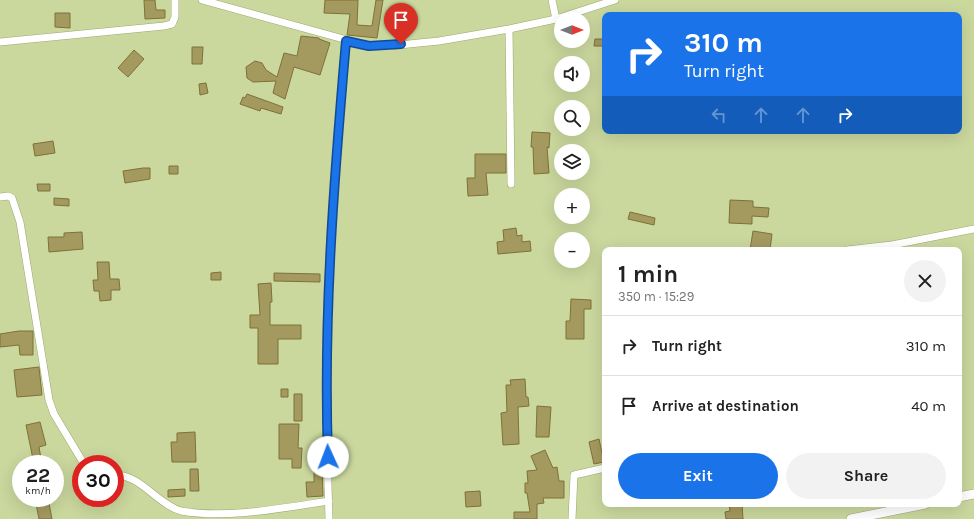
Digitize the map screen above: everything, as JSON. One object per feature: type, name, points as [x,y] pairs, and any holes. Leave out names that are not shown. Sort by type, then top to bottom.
[{"type":"street","points":[[0,42],[164,26],[172,24],[175,18],[175,0]]},
{"type":"street","points":[[202,0],[346,41],[369,46],[389,46],[439,41],[554,19]]},
{"type":"street","points":[[552,0],[555,12]]},
{"type":"street","points":[[578,12],[615,0]]},
{"type":"street","points":[[509,29],[511,184]]},
{"type":"street","points":[[330,519],[326,397],[328,296],[333,202],[346,41]]},
{"type":"street","points":[[0,197],[8,196],[12,198],[20,222],[49,400],[54,414],[79,455]]},
{"type":"street","points":[[874,247],[892,245],[974,229]]},
{"type":"street","points":[[572,519],[574,476],[602,469]]},
{"type":"street","points":[[124,477],[139,484],[180,511],[206,516],[234,516],[329,501]]},
{"type":"street","points":[[962,496],[974,494]]},
{"type":"street","points":[[851,519],[910,507]]},
{"type":"building","points":[[144,0],[155,0],[156,10],[165,10],[165,18],[145,19]]},
{"type":"building","points":[[325,0],[358,0],[357,25],[372,26],[376,0],[383,0],[377,38],[347,35],[350,14],[324,13]]},
{"type":"building","points":[[55,13],[70,13],[70,28],[55,27]]},
{"type":"building","points":[[301,36],[319,38],[330,43],[320,75],[294,67],[285,99],[273,93],[276,81],[253,82],[247,78],[246,67],[255,61],[262,63],[266,70],[277,77],[284,53],[297,56]]},
{"type":"building","points":[[595,39],[602,39],[602,46],[594,46]]},
{"type":"building","points":[[192,47],[203,47],[202,64],[192,64]]},
{"type":"building","points":[[134,50],[144,59],[128,77],[118,68]]},
{"type":"building","points":[[206,83],[208,93],[200,95],[199,84]]},
{"type":"building","points":[[247,94],[283,107],[281,114],[261,108],[260,111],[240,104],[243,97],[245,98]]},
{"type":"building","points":[[532,132],[550,133],[549,148],[547,147],[549,173],[534,174],[533,147],[531,147]]},
{"type":"building","points":[[53,141],[55,153],[35,156],[33,144]]},
{"type":"building","points":[[475,154],[506,154],[506,173],[486,173],[488,195],[468,196],[467,178],[475,178]]},
{"type":"building","points":[[169,166],[178,166],[178,174],[169,174]]},
{"type":"building","points":[[150,168],[150,179],[125,183],[123,171]]},
{"type":"building","points":[[37,184],[50,184],[50,191],[38,191]]},
{"type":"building","points":[[54,198],[69,199],[69,206],[54,205]]},
{"type":"building","points":[[730,200],[753,201],[753,207],[769,208],[768,217],[752,216],[752,224],[729,223]]},
{"type":"building","points":[[630,212],[655,218],[654,225],[628,219]]},
{"type":"building","points":[[516,228],[517,236],[522,235],[522,242],[530,241],[531,251],[498,254],[497,242],[504,241],[503,230]]},
{"type":"building","points":[[753,231],[772,234],[770,247],[750,247]]},
{"type":"building","points":[[82,232],[83,249],[49,252],[48,237],[64,237],[64,233]]},
{"type":"building","points":[[97,262],[109,262],[110,279],[119,279],[120,290],[111,290],[111,300],[100,301],[99,291],[94,291],[93,280],[98,280]]},
{"type":"building","points":[[221,272],[221,280],[211,280],[211,273]]},
{"type":"building","points":[[274,273],[320,274],[320,282],[274,281]]},
{"type":"building","points":[[271,283],[272,302],[270,302],[270,325],[301,325],[301,339],[278,339],[278,364],[258,364],[258,328],[250,328],[250,315],[260,315],[258,284]]},
{"type":"building","points":[[571,299],[591,300],[591,309],[584,309],[584,339],[566,339],[566,321],[570,321]]},
{"type":"building","points":[[19,331],[33,331],[33,355],[20,355],[19,345],[0,347],[0,334]]},
{"type":"building","points":[[39,367],[42,395],[17,397],[14,370]]},
{"type":"building","points":[[525,379],[526,397],[528,397],[529,406],[518,407],[519,444],[503,445],[501,413],[507,412],[506,385],[511,385],[510,380]]},
{"type":"building","points":[[281,389],[288,389],[288,397],[281,397]]},
{"type":"building","points":[[294,394],[302,394],[302,421],[294,421]]},
{"type":"building","points":[[537,406],[551,407],[549,437],[536,437]]},
{"type":"building","points":[[40,422],[46,445],[39,447],[40,455],[32,455],[26,425]]},
{"type":"building","points":[[279,424],[299,424],[298,448],[302,448],[301,468],[292,468],[292,459],[279,459]]},
{"type":"building","points":[[195,432],[196,462],[172,462],[171,442],[177,442],[177,433]]},
{"type":"building","points":[[599,439],[602,453],[602,462],[594,464],[589,442]]},
{"type":"building","points":[[545,450],[553,468],[557,467],[559,481],[564,481],[564,498],[543,498],[544,503],[537,504],[537,519],[514,519],[514,512],[530,512],[527,493],[525,493],[525,483],[528,483],[527,471],[537,470],[531,456]]},
{"type":"building","points":[[190,469],[198,469],[199,491],[190,491]]},
{"type":"building","points":[[322,469],[323,496],[307,497],[306,482],[314,482],[314,470]]},
{"type":"building","points":[[185,489],[185,496],[168,497],[168,490]]},
{"type":"building","points":[[480,491],[481,506],[466,507],[465,492]]},
{"type":"building","points":[[37,507],[50,507],[52,519],[39,519]]},
{"type":"building","points":[[729,507],[742,507],[743,519],[726,519],[725,512],[730,511]]},
{"type":"route","points":[[328,457],[326,397],[328,296],[333,202],[346,41],[369,46],[389,46],[401,44]]}]
